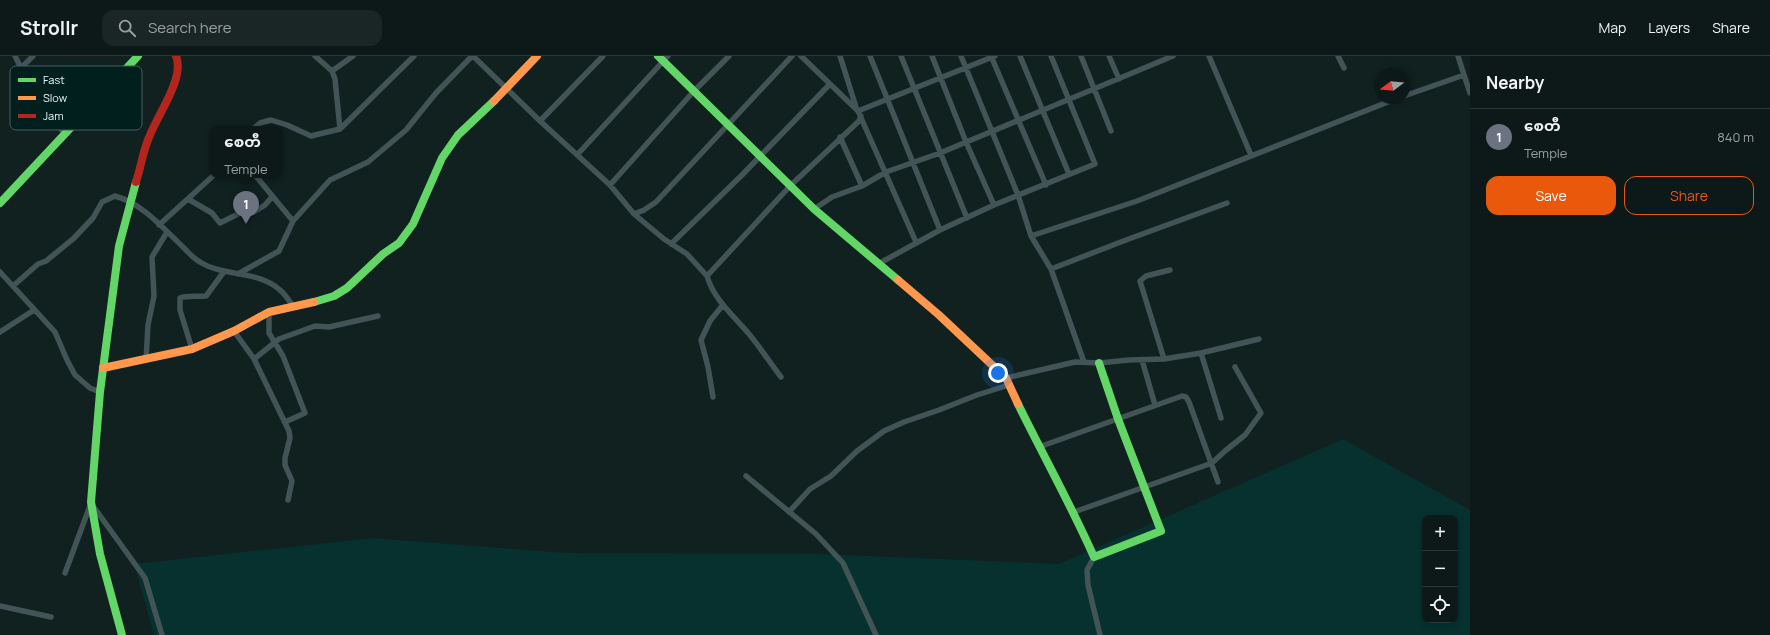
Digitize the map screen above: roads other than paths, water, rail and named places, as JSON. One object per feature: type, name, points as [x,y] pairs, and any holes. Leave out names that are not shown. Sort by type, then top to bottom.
[{"type":"street","points":[[16,56],[20,66]]},
{"type":"street","points":[[23,66],[33,56]]},
{"type":"street","points":[[129,66],[138,56]]},
{"type":"street","points":[[122,635],[100,554],[91,502],[100,392],[119,246],[149,136],[178,76],[179,63],[176,56]]},
{"type":"street","points":[[315,56],[332,71],[335,79],[340,129]]},
{"type":"street","points":[[332,71],[353,56]]},
{"type":"street","points":[[256,126],[260,123],[271,120],[312,136],[340,129],[414,56]]},
{"type":"street","points":[[238,274],[279,251],[293,221],[330,180],[368,162],[406,130],[436,93],[472,56],[540,121],[610,184],[634,214],[671,244],[687,254],[707,276],[711,288],[722,306],[749,334],[781,377]]},
{"type":"street","points":[[103,368],[192,349],[234,331],[269,312],[312,303],[334,296],[347,288],[383,254],[399,244],[413,224],[442,158],[458,135],[507,88],[537,56]]},
{"type":"street","points":[[540,121],[603,56]]},
{"type":"street","points":[[610,184],[694,91],[729,56]]},
{"type":"street","points":[[634,214],[644,210],[656,202],[730,125],[792,56]]},
{"type":"street","points":[[707,276],[791,185],[840,137],[859,121],[858,111],[800,56]]},
{"type":"street","points":[[840,56],[858,111],[916,242]]},
{"type":"street","points":[[870,56],[940,230]]},
{"type":"street","points":[[901,56],[967,218]]},
{"type":"street","points":[[932,56],[966,142],[994,205]]},
{"type":"street","points":[[961,56],[1018,195],[1031,236],[1051,269],[1084,362]]},
{"type":"street","points":[[1020,56],[1044,110],[1069,174]]},
{"type":"street","points":[[878,264],[916,242],[994,205],[1096,164],[1051,56]]},
{"type":"street","points":[[1081,56],[1111,131]]},
{"type":"street","points":[[1109,56],[1119,79]]},
{"type":"street","points":[[814,209],[832,197],[862,186],[886,172],[914,163],[992,132],[1173,56]]},
{"type":"street","points":[[1208,56],[1251,155]]},
{"type":"street","points":[[1338,56],[1344,68]]},
{"type":"street","points":[[1458,56],[1470,94]]},
{"type":"street","points":[[858,111],[993,57],[1018,121],[1046,185]]},
{"type":"street","points":[[577,155],[663,58],[694,91],[760,154],[814,209],[939,315],[1008,382],[1039,447],[1074,512],[1094,557]]},
{"type":"street","points":[[1410,94],[1464,75]]},
{"type":"street","points":[[671,244],[742,175],[760,154],[830,84]]},
{"type":"street","points":[[1031,236],[1137,201],[1383,104]]},
{"type":"street","points":[[62,130],[65,134]]},
{"type":"street","points":[[0,203],[69,130]]},
{"type":"street","points":[[840,137],[862,186]]},
{"type":"street","points":[[159,225],[211,178]]},
{"type":"street","points":[[257,178],[293,221]]},
{"type":"street","points":[[13,286],[38,264],[56,254],[74,238],[94,218],[102,202],[114,196],[131,201],[200,262],[224,272],[246,275],[272,284],[280,290],[293,306]]},
{"type":"street","points":[[188,200],[212,213],[220,223],[246,210],[254,212],[266,205],[272,197]]},
{"type":"street","points":[[1051,269],[1227,203]]},
{"type":"street","points":[[146,360],[148,325],[154,296],[152,257],[166,232]]},
{"type":"street","points":[[1164,359],[1140,281],[1146,276],[1170,270]]},
{"type":"street","points":[[0,272],[55,332],[67,360],[76,375],[90,388],[100,392]]},
{"type":"street","points":[[192,349],[180,310],[180,298],[184,296],[206,296],[224,272]]},
{"type":"street","points":[[713,397],[708,367],[701,340],[710,321],[722,306]]},
{"type":"street","points":[[0,332],[34,310]]},
{"type":"street","points":[[269,312],[270,333],[283,356],[305,413],[285,422]]},
{"type":"street","points":[[254,358],[275,341],[315,326],[329,326],[378,316]]},
{"type":"street","points":[[234,331],[254,358],[285,422],[290,438],[284,458],[292,481],[288,500]]},
{"type":"street","points":[[789,512],[810,489],[831,476],[857,451],[884,431],[1008,382],[1075,362],[1099,363],[1164,359],[1200,353],[1260,339]]},
{"type":"street","points":[[1200,353],[1221,418]]},
{"type":"street","points":[[1142,360],[1155,405]]},
{"type":"street","points":[[1099,363],[1118,419],[1161,531],[1094,557],[1087,570],[1088,585],[1100,635]]},
{"type":"street","points":[[1074,512],[1212,463],[1225,450],[1245,435],[1261,413],[1235,367]]},
{"type":"street","points":[[1039,447],[1182,396],[1186,397],[1189,402],[1218,482]]},
{"type":"street","points":[[746,476],[816,534],[843,563],[876,635]]},
{"type":"street","points":[[65,573],[91,502]]},
{"type":"street","points":[[91,502],[145,578],[162,635]]},
{"type":"street","points":[[0,606],[51,617]]},
{"type":"place","name":"စေတီ","points":[[246,224]]}]
